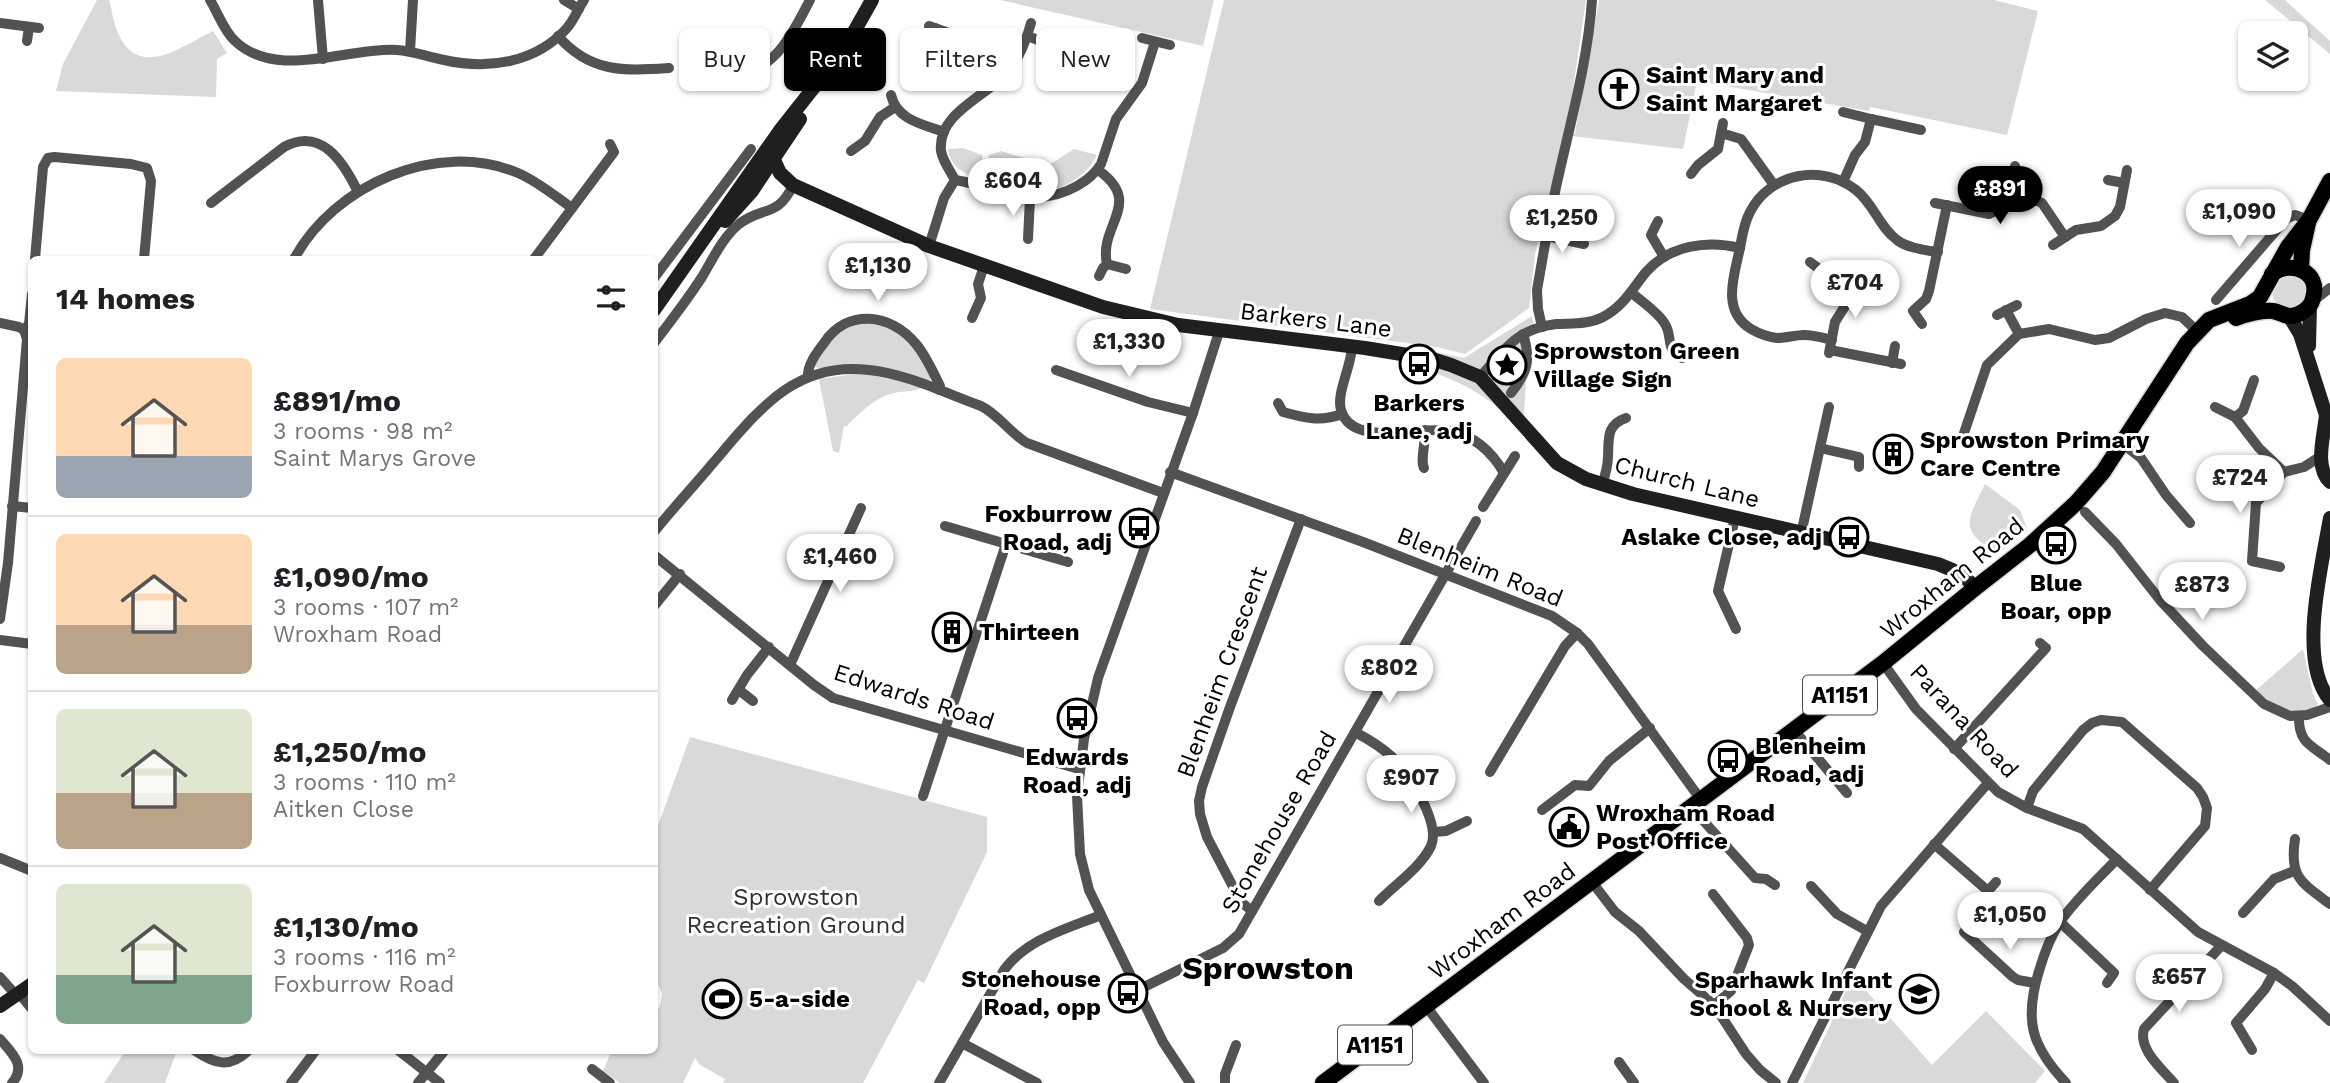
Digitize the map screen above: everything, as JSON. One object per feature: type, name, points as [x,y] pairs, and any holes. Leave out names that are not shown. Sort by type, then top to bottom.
[{"type":"main road","name":"Wroxham Road","points":[[1323,1083],[1883,663],[2031,545],[2076,503],[2123,444],[2180,353],[2208,320],[2250,304],[2260,297],[2296,234],[2309,220],[2330,181]]},
{"type":"main road","name":"Wroxham Road","points":[[2309,220],[2302,250],[2305,272],[2314,285],[2311,304]]},
{"type":"main road","points":[[2282,314],[2268,303],[2268,280],[2279,269],[2289,266],[2305,272]]},
{"type":"main road","points":[[2198,332],[2242,316],[2303,312],[2311,304]]},
{"type":"street","points":[[211,0],[234,40],[252,52],[289,61],[323,59],[377,50],[410,51],[456,62],[504,63],[536,53],[569,26],[581,4],[564,0]]},
{"type":"street","points":[[318,0],[323,59]]},
{"type":"street","points":[[410,51],[412,0]]},
{"type":"street","points":[[658,304],[762,161],[781,129],[845,48],[872,0]]},
{"type":"street","points":[[1542,327],[1538,290],[1559,173],[1570,132],[1590,28],[1592,0]]},
{"type":"street","points":[[770,60],[787,39],[806,1]]},
{"type":"street","points":[[0,23],[34,28],[27,41]]},
{"type":"street","points":[[1022,46],[1031,23]]},
{"type":"street","points":[[558,36],[576,55],[598,64],[657,74],[669,68]]},
{"type":"street","points":[[1027,36],[1036,39]]},
{"type":"street","points":[[1142,38],[1170,45]]},
{"type":"street","points":[[987,91],[953,118],[944,131],[941,148],[943,157],[955,180],[1030,198],[1056,196],[1070,190],[1098,170],[1115,119],[1142,83],[1155,42]]},
{"type":"street","points":[[891,95],[895,107],[911,120],[944,131]]},
{"type":"street","points":[[851,151],[865,141],[880,117],[895,107]]},
{"type":"street","points":[[1843,112],[1921,130]]},
{"type":"street","points":[[1843,182],[1855,155],[1865,142],[1871,119]]},
{"type":"street","points":[[1691,174],[1718,149],[1722,128],[1741,139],[1752,151],[1774,185]]},
{"type":"street","points":[[218,202],[284,146],[305,139],[316,141],[333,153],[358,192]]},
{"type":"street","points":[[536,256],[615,150]]},
{"type":"street","points":[[35,256],[43,167],[48,158],[54,157],[147,168],[151,181],[144,256]]},
{"type":"street","points":[[658,274],[762,161]]},
{"type":"street","name":"Barkers Lane","points":[[762,161],[793,185],[929,246],[1103,307],[1219,332],[1352,346],[1432,359],[1480,377]]},
{"type":"street","points":[[296,256],[326,217],[358,192],[405,170],[430,164],[475,164],[517,173],[572,208]]},
{"type":"street","points":[[2015,166],[2023,198]]},
{"type":"street","points":[[1098,170],[1116,186],[1120,196],[1120,207],[1105,252],[1107,264]]},
{"type":"street","points":[[2053,245],[2083,227],[2101,226],[2109,222],[2120,207],[2127,170]]},
{"type":"street","points":[[1895,346],[1896,363],[1830,348],[1808,334],[1777,338],[1754,331],[1743,324],[1736,314],[1731,291],[1749,213],[1774,185],[1797,176],[1824,175],[1843,182],[1868,201],[1879,221],[1898,241],[1938,252]]},
{"type":"street","points":[[929,246],[944,198],[955,180]]},
{"type":"street","points":[[2108,180],[2124,183]]},
{"type":"street","points":[[658,337],[701,278],[726,237],[744,220],[776,208],[785,201],[793,185]]},
{"type":"street","points":[[1028,239],[1030,198]]},
{"type":"street","points":[[1935,203],[1989,214],[2023,198],[2031,198],[2042,203],[2065,237]]},
{"type":"street","points":[[1922,324],[1913,311],[1926,299],[1947,205]]},
{"type":"street","points":[[2216,300],[2286,219],[2295,215],[2309,220]]},
{"type":"street","points":[[1658,221],[1651,235],[1664,257]]},
{"type":"street","points":[[1547,236],[1584,244]]},
{"type":"street","points":[[1480,377],[1503,349],[1523,334],[1542,327],[1586,323],[1621,306],[1645,273],[1664,257],[1690,246],[1721,245],[1740,248]]},
{"type":"street","points":[[1810,262],[1826,274],[1856,281],[1835,322],[1830,348]]},
{"type":"street","points":[[1107,264],[1126,269]]},
{"type":"street","points":[[1099,276],[1107,264]]},
{"type":"street","points":[[972,318],[981,298],[978,284],[984,266]]},
{"type":"street","points":[[2305,272],[2330,282]]},
{"type":"street","points":[[658,278],[671,284]]},
{"type":"street","points":[[2311,362],[2311,304],[2330,288]]},
{"type":"street","points":[[1632,293],[1661,318],[1668,330],[1671,348],[1675,355],[1682,358]]},
{"type":"street","points":[[2017,305],[2002,312],[2019,334]]},
{"type":"street","points":[[1962,440],[1987,365],[2019,334],[2049,329],[2095,340],[2109,338],[2165,313],[2182,317],[2198,332]]},
{"type":"street","points":[[2282,314],[2300,334],[2328,419],[2325,450],[2320,462],[2329,482]]},
{"type":"street","points":[[808,377],[807,372],[818,351],[837,327],[853,319],[873,318],[901,329],[915,342],[927,360],[940,386],[939,390]]},
{"type":"street","points":[[0,323],[19,327],[24,330],[27,339],[8,563],[0,619]]},
{"type":"street","points":[[24,330],[28,325]]},
{"type":"street","points":[[1190,1083],[1163,1042],[1089,890],[1080,854],[1077,824],[1079,769],[1090,705],[1098,678],[1193,413],[1219,332]]},
{"type":"street","points":[[1511,393],[1516,378],[1526,372],[1527,349],[1523,334]]},
{"type":"street","points":[[1352,346],[1340,401],[1346,422],[1369,432],[1452,431],[1476,442],[1496,459],[1504,473]]},
{"type":"street","points":[[658,527],[757,412],[791,384],[827,372],[866,369],[939,390],[991,411],[1018,438],[1027,443],[1163,494]]},
{"type":"street","points":[[1056,370],[1148,402],[1193,413]]},
{"type":"street","name":"Church Lane","points":[[1480,377],[1557,463],[1586,479],[1801,534],[1938,564],[1962,574],[1975,587]]},
{"type":"street","points":[[2235,417],[2243,411],[2254,380]]},
{"type":"street","points":[[1278,403],[1283,412],[1307,419],[1319,420],[1342,414]]},
{"type":"street","points":[[1801,534],[1829,407]]},
{"type":"street","points":[[2215,407],[2235,417],[2258,446],[2284,472]]},
{"type":"street","points":[[1602,485],[1608,466],[1609,431],[1618,421],[1626,418]]},
{"type":"street","points":[[1424,468],[1421,462],[1426,447],[1425,430]]},
{"type":"street","points":[[2123,444],[2141,458],[2166,495],[2190,523]]},
{"type":"street","points":[[1820,448],[1862,460]]},
{"type":"street","points":[[2252,561],[2256,503],[2284,472],[2304,467],[2325,450]]},
{"type":"street","points":[[1483,507],[1515,456]]},
{"type":"street","points":[[2304,467],[2329,482]]},
{"type":"street","name":"Blenheim Road","points":[[1170,472],[1546,612],[1577,633],[1650,728],[1696,804],[1755,878],[1766,879],[1775,885]]},
{"type":"street","points":[[12,506],[28,508]]},
{"type":"street","points":[[790,665],[861,508]]},
{"type":"street","points":[[2085,512],[2103,523],[2160,600],[2203,646],[2264,704],[2290,716],[2299,716],[2330,706]]},
{"type":"street","points":[[1735,518],[1718,592],[1736,629]]},
{"type":"street","points":[[2330,518],[2313,623],[2319,679],[2323,692],[2330,700]]},
{"type":"street","name":"Blenheim Crescent","points":[[1252,911],[1241,902],[1207,837],[1199,801],[1230,707],[1301,519]]},
{"type":"street","name":"Stonehouse Road","points":[[1138,990],[1232,942],[1239,934],[1476,521]]},
{"type":"street","points":[[945,526],[1068,562]]},
{"type":"street","points":[[2323,554],[2330,538]]},
{"type":"street","points":[[923,796],[1006,544]]},
{"type":"street","name":"Edwards Road","points":[[658,558],[833,698],[1079,769]]},
{"type":"street","points":[[2239,559],[2280,567]]},
{"type":"street","points":[[658,601],[680,574]]},
{"type":"street","points":[[1490,772],[1565,646],[1577,633]]},
{"type":"street","points":[[0,640],[28,644]]},
{"type":"street","points":[[1954,749],[2046,648],[2040,643]]},
{"type":"street","points":[[752,701],[736,695],[747,675],[769,647]]},
{"type":"street","name":"Parana Road","points":[[1883,663],[1916,709],[1998,792],[2027,808],[2083,829],[2183,920],[2221,946],[2292,986],[2330,1021]]},
{"type":"street","points":[[2027,808],[2033,791],[2083,730],[2105,713],[2122,722],[2197,788],[2207,808],[2204,826],[2150,890]]},
{"type":"street","points":[[2299,716],[2299,728],[2305,743],[2329,757]]},
{"type":"street","points":[[1542,810],[1575,785],[1589,786],[1609,761],[1650,728]]},
{"type":"street","points":[[1794,730],[1847,793]]},
{"type":"street","points":[[1355,732],[1376,743],[1403,770],[1417,790],[1433,832],[1432,844],[1423,857],[1380,901]]},
{"type":"street","points":[[1791,1083],[1881,906],[1988,783]]},
{"type":"street","points":[[2207,808],[2220,808]]},
{"type":"street","points":[[1433,832],[1446,831],[1467,821]]},
{"type":"street","points":[[1934,844],[1992,886],[1979,901]]},
{"type":"street","points":[[2306,851],[2294,845],[2294,871],[2303,883],[2330,905]]},
{"type":"street","points":[[0,858],[28,869]]},
{"type":"street","points":[[2066,1083],[2047,1063],[2033,1030],[2031,1012],[2035,983],[2045,952],[2060,922],[2117,859]]},
{"type":"street","points":[[2243,913],[2250,898],[2274,879],[2294,871]]},
{"type":"street","points":[[1592,882],[1615,912],[1639,931],[1684,979],[1714,1005],[1745,1054],[1776,1083]]},
{"type":"street","points":[[1811,886],[1837,914],[1867,931]]},
{"type":"street","points":[[1714,1005],[1731,991],[1748,951],[1750,938],[1716,897],[1729,894]]},
{"type":"street","points":[[939,1083],[1015,956],[1031,944],[1101,915]]},
{"type":"street","points":[[2060,922],[2114,973],[2108,983]]},
{"type":"street","points":[[1955,942],[1967,928],[2013,977],[2035,983]]},
{"type":"street","points":[[2174,1083],[2144,1045],[2144,1029],[2221,946]]},
{"type":"street","points":[[2252,1050],[2231,1023],[2265,989],[2274,974]]},
{"type":"street","points":[[0,976],[28,1005]]},
{"type":"street","points":[[0,1006],[28,986]]},
{"type":"street","points":[[1426,1006],[1484,1083]]},
{"type":"street","points":[[0,1039],[12,1052],[19,1066],[20,1071],[12,1083]]},
{"type":"street","points":[[962,1043],[1037,1083]]},
{"type":"street","points":[[1226,1083],[1225,1074],[1236,1045]]},
{"type":"street","points":[[200,1054],[221,1063],[239,1059],[245,1054]]},
{"type":"street","points":[[291,1083],[313,1054]]},
{"type":"street","points":[[403,1054],[440,1083]]},
{"type":"street","points":[[418,1083],[442,1054]]},
{"type":"street","points":[[1619,1062],[1634,1083]]},
{"type":"street","points":[[592,1069],[610,1083]]},
{"type":"green space","points":[[97,0],[109,0],[118,33],[127,47],[137,55],[161,56],[213,31],[227,53],[217,59],[216,97],[56,91],[63,64]]},
{"type":"green space","points":[[1000,0],[1214,0],[1203,46],[1135,31],[1135,28],[1124,28]]},
{"type":"green space","points":[[1224,0],[1586,0],[1569,116],[1535,254],[1529,308],[1465,354],[1437,347],[1150,309]]},
{"type":"green space","points":[[1599,0],[1994,0],[2038,11],[2007,135],[1870,107],[1869,111],[1697,81],[1683,149],[1572,136],[1575,133]]},
{"type":"green space","points":[[2265,0],[2285,0],[2330,41],[2330,54],[2308,36],[2308,21],[2290,21]]},
{"type":"green space","points":[[963,148],[982,155],[979,178],[963,171],[952,160],[948,149]]},
{"type":"green space","points":[[1074,149],[1097,155],[1086,171],[1061,187],[1033,193],[984,180],[989,155],[1001,151],[1034,161],[1035,165],[1049,165]]},
{"type":"green space","points":[[2290,273],[2303,278],[2308,291],[2303,304],[2290,309],[2277,304],[2272,291],[2277,278]]},
{"type":"green space","points":[[1532,316],[1534,325],[1524,350],[1523,370],[1519,375],[1508,369],[1504,373],[1514,382],[1514,395],[1526,381],[1524,415],[1514,425],[1486,398],[1428,370],[1444,368],[1412,347],[1464,358]]},
{"type":"green space","points":[[855,320],[884,326],[903,335],[917,351],[931,376],[929,382],[815,367],[816,359],[824,345]]},
{"type":"green space","points":[[861,373],[921,388],[884,396],[870,404],[844,426],[839,453],[833,451],[819,379]]},
{"type":"green space","points":[[2259,460],[2271,476],[2249,499],[2233,501],[2227,494],[2228,491]]},
{"type":"green space","points":[[1985,484],[2020,510],[2028,531],[1998,553],[1976,538],[1971,531],[1971,515]]},
{"type":"green space","points":[[2303,649],[2313,694],[2318,704],[2313,711],[2286,715],[2254,692]]},
{"type":"green space","name":"Sprowston Recreation Ground","points":[[690,737],[987,817],[987,852],[924,983],[918,980],[863,1083],[723,1083],[725,1079],[700,1065],[695,1058],[683,1083],[620,1083],[603,1071],[610,1054],[658,1054],[658,1010],[662,994],[658,984],[658,826]]},
{"type":"green space","points":[[1853,976],[1932,1065],[1986,1011],[2045,1071],[2035,1083],[1803,1083]]},
{"type":"green space","points":[[123,1054],[176,1054],[165,1083],[104,1083]]},
{"type":"place","name":"Saint Mary and Saint Margaret","points":[[1619,89]]},
{"type":"place","name":"Barkers Lane, adj","points":[[1419,364]]},
{"type":"place","name":"Sprowston Green Village Sign","points":[[1507,365]]},
{"type":"place","name":"Sprowston Primary Care Centre","points":[[1893,454]]},
{"type":"place","name":"Foxburrow Road, adj","points":[[1139,528]]},
{"type":"place","name":"Aslake Close, adj","points":[[1849,537]]},
{"type":"place","name":"Blue Boar, opp","points":[[2056,544]]},
{"type":"place","name":"Thirteen","points":[[952,632]]},
{"type":"place","name":"Edwards Road, adj","points":[[1077,718]]},
{"type":"place","name":"Blenheim Road, adj","points":[[1728,760]]},
{"type":"place","name":"Wroxham Road Post Office","points":[[1569,827]]},
{"type":"place","name":"Stonehouse Road, opp","points":[[1128,993]]},
{"type":"place","name":"Sparhawk Infant School & Nursery","points":[[1919,994]]},
{"type":"place","name":"5-a-side","points":[[722,999]]},
{"type":"district","name":"Sprowston","points":[[1268,968]]}]
